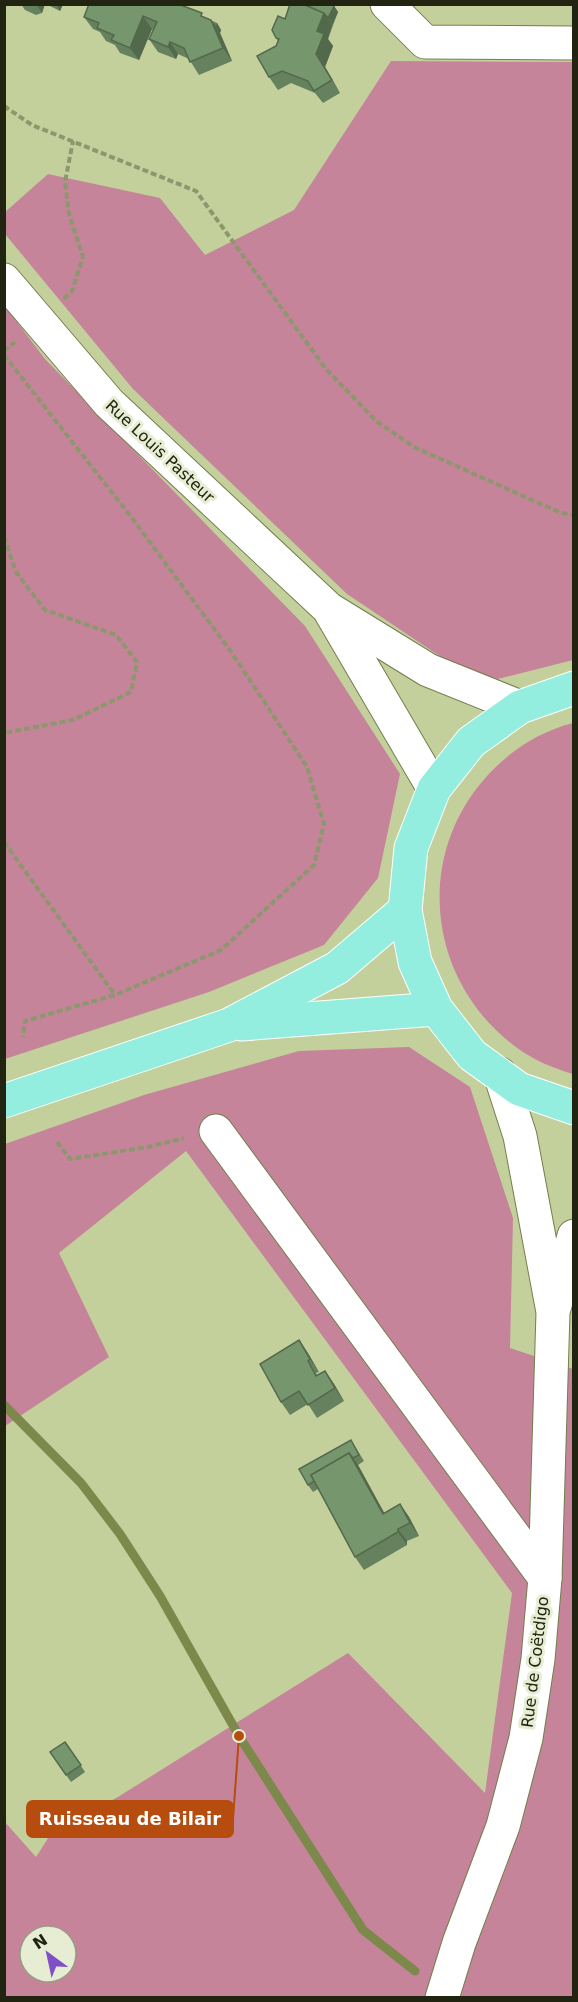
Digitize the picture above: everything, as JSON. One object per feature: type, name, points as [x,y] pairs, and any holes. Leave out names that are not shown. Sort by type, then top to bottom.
[{"type":"main road","points":[[573,688],[520,707],[471,742],[434,789],[411,848],[405,910],[415,962],[436,1010],[472,1055],[519,1089],[573,1108]]},
{"type":"main road","points":[[4,1101],[228,1025],[337,968],[405,910]]},
{"type":"main road","points":[[228,1025],[436,1010]]},
{"type":"street","points":[[387,4],[425,42],[573,43]]},
{"type":"street","name":"Rue Louis Pasteur","points":[[4,280],[109,404],[329,609],[428,670],[520,707]]},
{"type":"street","name":"Rue Louis Pasteur","points":[[329,609],[434,789]]},
{"type":"street","name":"Rue de Coëtdigo","points":[[442,1998],[502,1826],[526,1738],[538,1659],[544,1578],[553,1312],[520,1136],[500,1074]]},
{"type":"street","points":[[216,1131],[544,1578]]},
{"type":"street","name":"Rue de Coëtdigo","points":[[553,1312],[573,1236]]},
{"type":"path","points":[[4,106],[32,125],[196,191],[326,369],[376,421],[414,447],[561,513],[573,515]]},
{"type":"path","points":[[23,1037],[25,1021],[116,995],[221,950],[314,865],[324,824],[307,767],[232,653],[132,518],[4,353],[72,291],[83,257],[69,214],[65,182],[74,141]]},
{"type":"path","points":[[4,537],[16,572],[45,610],[116,635],[137,662],[131,692],[73,720],[4,733]]},
{"type":"path","points":[[4,842],[116,995]]},
{"type":"path","points":[[57,1142],[70,1159],[148,1147],[216,1131]]},
{"type":"shaded area","points":[[391,61],[573,62],[573,660],[498,679],[456,667],[347,594],[133,389],[5,234],[4,213],[48,174],[160,198],[205,255],[294,210]]},
{"type":"shaded area","points":[[4,305],[45,359],[305,626],[400,774],[378,878],[324,945],[209,992],[5,1059]]},
{"type":"shaded area","points":[[574,723],[573,1074],[543,1063],[516,1047],[488,1022],[466,992],[451,960],[442,925],[440,890],[445,854],[457,820],[477,788],[497,766],[520,747],[545,733]]},
{"type":"shaded area","points":[[409,1047],[470,1087],[513,1218],[510,1348],[573,1369],[573,1997],[5,1997],[4,1821],[36,1857],[52,1832],[118,1797],[348,1653],[485,1793],[512,1593],[186,1151],[59,1253],[109,1357],[5,1426],[5,1144],[144,1095],[299,1051]]},
{"type":"building","points":[[89,4],[178,4],[202,13],[201,16],[211,20],[223,48],[190,62],[184,48],[170,42],[168,47],[149,39],[157,22],[143,16],[130,48],[111,40],[114,35],[97,28],[99,23],[84,17]]},
{"type":"building","points":[[290,4],[303,4],[324,13],[317,31],[324,34],[316,54],[332,80],[314,91],[308,81],[282,71],[269,77],[257,56],[276,46],[279,39],[272,30],[278,16],[285,19]]},
{"type":"building","points":[[303,4],[331,4],[334,6],[328,18],[324,13]]},
{"type":"building","points":[[299,1340],[310,1359],[308,1361],[316,1376],[325,1371],[335,1388],[308,1405],[299,1391],[281,1402],[260,1364]]},
{"type":"building","points":[[351,1440],[359,1455],[353,1458],[349,1453],[311,1475],[314,1481],[308,1485],[299,1469]]},
{"type":"building","points":[[349,1453],[383,1514],[400,1504],[410,1523],[355,1557],[311,1475]]},
{"type":"building","points":[[65,1742],[81,1765],[66,1775],[50,1752]]},
{"type":"waterway","points":[[4,1405],[81,1483],[120,1534],[160,1596],[239,1736],[363,1930],[415,1971]]},
{"type":"place","name":"Ruisseau de Bilair","points":[[239,1736]]}]
